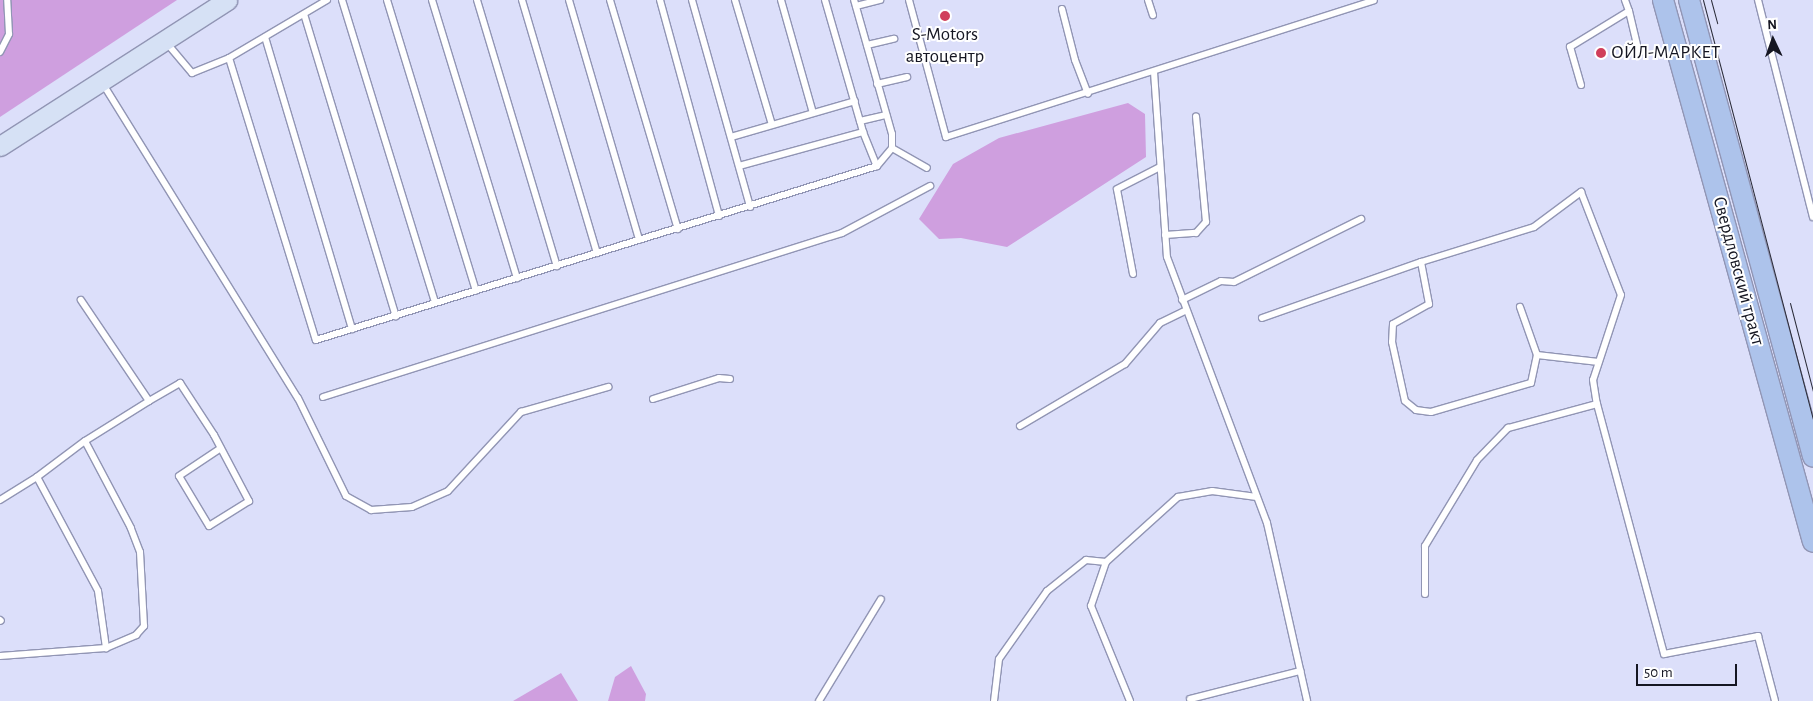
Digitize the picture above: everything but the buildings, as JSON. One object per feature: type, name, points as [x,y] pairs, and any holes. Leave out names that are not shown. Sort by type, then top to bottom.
[{"type":"main road","points":[[0,146],[227,0]]},
{"type":"main road","name":"Свердловский тракт","points":[[1663,0],[1813,542]]},
{"type":"main road","name":"Свердловский тракт","points":[[1689,0],[1813,456]]},
{"type":"lane","points":[[0,52],[9,34],[7,0]]},
{"type":"lane","points":[[164,40],[192,72],[229,58],[328,0]]},
{"type":"lane","points":[[342,0],[435,303]]},
{"type":"lane","points":[[388,0],[476,291]]},
{"type":"lane","points":[[432,0],[517,278]]},
{"type":"lane","points":[[477,0],[557,266]]},
{"type":"lane","points":[[522,0],[597,253]]},
{"type":"lane","points":[[568,0],[639,240]]},
{"type":"lane","points":[[610,0],[678,229]]},
{"type":"lane","points":[[660,0],[720,216]]},
{"type":"lane","points":[[692,0],[750,206]]},
{"type":"lane","points":[[735,0],[772,124]]},
{"type":"lane","points":[[781,0],[813,113]]},
{"type":"lane","points":[[825,0],[860,121],[878,166]]},
{"type":"lane","points":[[229,58],[316,340],[878,166],[892,148],[892,134],[855,3],[880,0]]},
{"type":"lane","points":[[909,0],[946,137],[1088,94],[1374,0]]},
{"type":"lane","points":[[1148,0],[1152,15]]},
{"type":"lane","points":[[1625,0],[1639,53]]},
{"type":"lane","points":[[1758,0],[1813,217]]},
{"type":"lane","points":[[1062,9],[1075,60],[1088,94]]},
{"type":"lane","points":[[1581,85],[1570,47],[1629,11]]},
{"type":"lane","points":[[304,14],[396,316]]},
{"type":"lane","points":[[265,37],[352,329]]},
{"type":"lane","points":[[867,45],[894,39]]},
{"type":"lane","points":[[1154,72],[1167,256],[1185,311],[1267,523],[1307,701]]},
{"type":"lane","points":[[877,84],[907,77]]},
{"type":"lane","points":[[100,80],[298,398],[346,496],[371,510],[412,508],[448,491],[521,412],[608,387]]},
{"type":"lane","points":[[731,137],[854,101]]},
{"type":"lane","points":[[860,121],[886,114]]},
{"type":"lane","points":[[1165,235],[1196,233],[1206,222],[1196,116]]},
{"type":"lane","points":[[739,166],[864,132]]},
{"type":"lane","points":[[892,148],[927,168]]},
{"type":"lane","points":[[1133,274],[1117,189],[1160,167]]},
{"type":"lane","points":[[323,397],[842,232],[930,186]]},
{"type":"lane","points":[[1262,318],[1421,262],[1534,227],[1581,192],[1621,295],[1593,380],[1597,404],[1664,654],[1758,636],[1775,701]]},
{"type":"lane","points":[[1182,300],[1221,281],[1234,282],[1361,219]]},
{"type":"lane","points":[[1421,262],[1429,304],[1393,324],[1392,342],[1405,401],[1416,410],[1431,412],[1531,383],[1537,355],[1520,307]]},
{"type":"lane","points":[[81,300],[149,401]]},
{"type":"lane","points":[[1020,426],[1125,364],[1160,323],[1185,311]]},
{"type":"lane","points":[[1537,355],[1599,362]]},
{"type":"lane","points":[[653,399],[718,378],[730,379]]},
{"type":"lane","points":[[0,500],[37,477],[84,441],[180,383],[221,448],[249,501],[209,526],[179,476],[221,448]]},
{"type":"lane","points":[[1425,594],[1425,546],[1477,460],[1508,428],[1597,404]]},
{"type":"lane","points":[[0,656],[106,648],[136,636],[144,626],[140,552],[131,528],[84,441]]},
{"type":"lane","points":[[37,477],[98,591],[106,648]]},
{"type":"lane","points":[[1130,701],[1091,606],[1106,562],[1178,497],[1212,491],[1257,497]]},
{"type":"lane","points":[[994,701],[999,659],[1047,591],[1086,560],[1106,562]]},
{"type":"lane","points":[[818,701],[881,599]]},
{"type":"lane","points":[[1190,699],[1300,671]]},
{"type":"shaded area","points":[[0,0],[177,0],[0,117]]},
{"type":"shaded area","points":[[1128,103],[1145,114],[1146,157],[1007,247],[961,238],[939,239],[919,219],[953,164],[999,138]]},
{"type":"shaded area","points":[[631,666],[646,694],[645,701],[608,701],[615,677]]},
{"type":"shaded area","points":[[561,673],[578,701],[513,701]]},
{"type":"tram line","points":[[1703,0],[1813,420]]},
{"type":"tram line","points":[[1711,0],[1717,23]]},
{"type":"tram line","points":[[1790,303],[1813,391]]},
{"type":"place","name":"S-Motors автоцентр","points":[[945,16]]},
{"type":"place","name":"ОЙЛ-МАРКЕТ","points":[[1601,53]]}]
